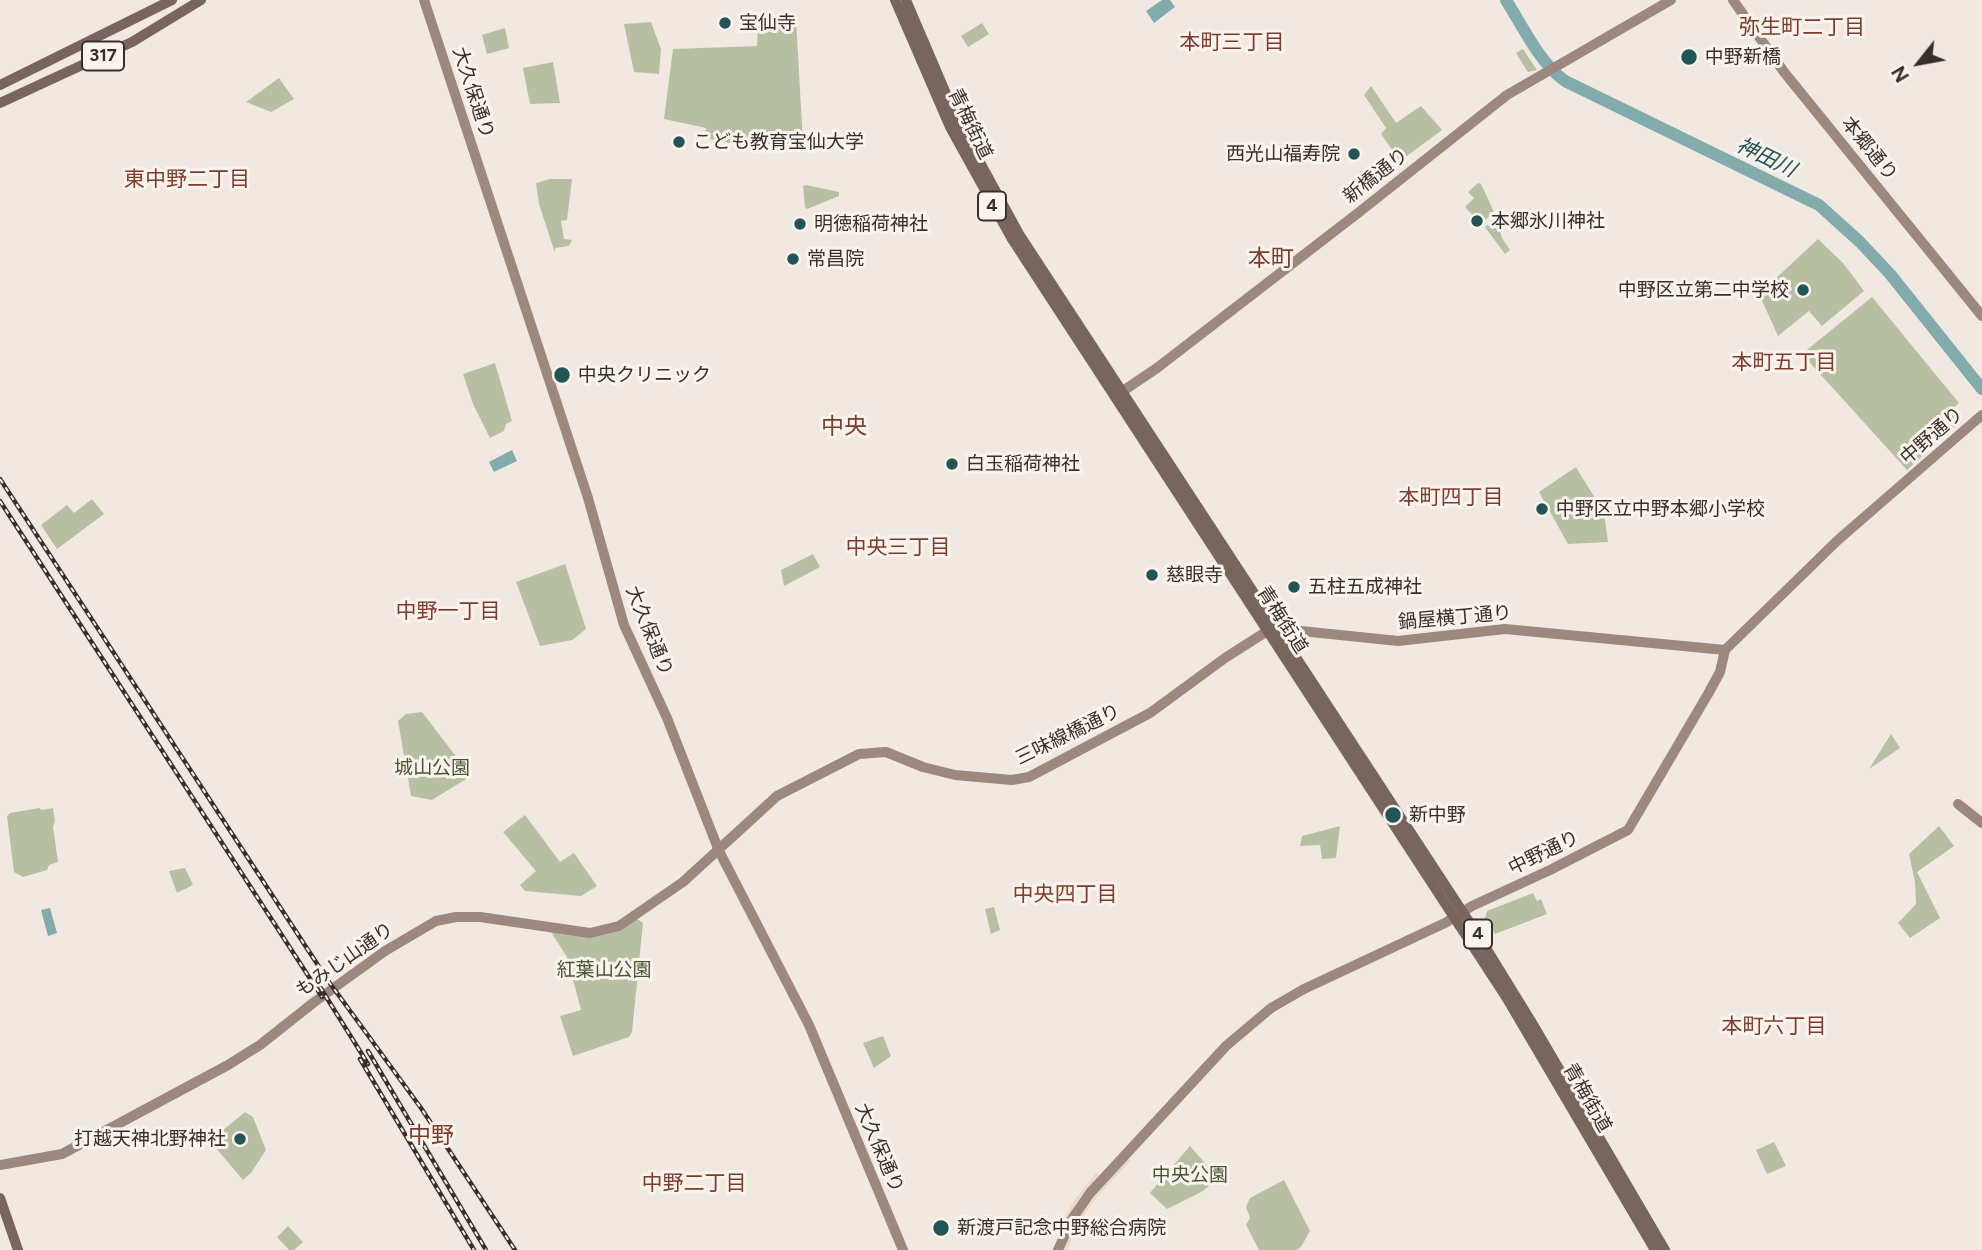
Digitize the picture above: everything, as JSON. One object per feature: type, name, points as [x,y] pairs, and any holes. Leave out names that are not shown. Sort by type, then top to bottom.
[{"type":"main road","name":"317","points":[[0,85],[172,0]]},
{"type":"main road","name":"317","points":[[0,103],[132,42],[201,0]]},
{"type":"main road","name":"青梅街道","points":[[895,0],[950,127],[990,202],[1534,1026],[1665,1250]]},
{"type":"main road","name":"青梅街道","points":[[906,0],[959,124],[994,191],[1119,395]]},
{"type":"main road","name":"青梅街道","points":[[1458,914],[1655,1250]]},
{"type":"main road","points":[[0,1198],[18,1250]]},
{"type":"street","name":"大久保通り","points":[[424,0],[584,486],[624,625],[667,718],[719,850],[809,1025],[903,1250]]},
{"type":"street","name":"新橋通り","points":[[1119,395],[1359,214],[1507,95],[1671,0]]},
{"type":"street","name":"本郷通り","points":[[1733,0],[1784,72],[1982,316]]},
{"type":"street","name":"中野通り","points":[[1058,1250],[1069,1224],[1085,1198],[1242,1031],[1272,1008],[1304,989],[1628,830],[1720,672],[1725,650],[1838,540],[1982,415]]},
{"type":"street","name":"三味線橋通り","points":[[719,850],[777,796],[859,754],[886,752],[923,767],[955,775],[1012,780],[1029,777],[1150,713],[1272,628]]},
{"type":"street","name":"鍋屋横丁通り","points":[[1272,628],[1398,641],[1505,629],[1725,650]]},
{"type":"street","points":[[1958,804],[1982,823]]},
{"type":"street","name":"もみじ山通り","points":[[0,1165],[70,1151],[228,1065],[260,1045],[385,951],[436,922],[473,916],[585,933],[602,932],[619,926],[638,914],[683,882],[719,850]]},
{"type":"green space","points":[[796,19],[803,144],[750,144],[750,147],[705,138],[706,128],[664,119],[673,49],[757,46],[758,28]]},
{"type":"green space","points":[[651,22],[661,49],[659,74],[634,72],[624,24]]},
{"type":"green space","points":[[982,23],[989,34],[968,47],[961,36]]},
{"type":"green space","points":[[505,28],[509,48],[487,54],[482,35]]},
{"type":"green space","points":[[1523,49],[1537,70],[1528,72],[1516,53]]},
{"type":"green space","points":[[553,62],[560,103],[530,104],[523,68]]},
{"type":"green space","points":[[279,78],[294,99],[271,112],[246,102]]},
{"type":"green space","points":[[1371,86],[1396,123],[1421,106],[1442,130],[1400,161],[1381,134],[1386,128],[1364,95]]},
{"type":"green space","points":[[550,179],[572,179],[567,220],[561,221],[564,239],[572,240],[569,246],[555,248],[555,253],[539,204],[536,183]]},
{"type":"green space","points":[[1478,183],[1481,184],[1494,212],[1481,224],[1465,207],[1474,198],[1468,192]]},
{"type":"green space","points":[[803,186],[839,192],[839,196],[807,209]]},
{"type":"green space","points":[[1496,217],[1502,238],[1510,250],[1505,254],[1485,227]]},
{"type":"green space","points":[[1818,239],[1843,263],[1864,291],[1822,326],[1809,311],[1778,336],[1759,294]]},
{"type":"green space","points":[[1872,297],[1959,403],[1951,410],[1961,423],[1952,428],[1907,470],[1802,354]]},
{"type":"green space","points":[[495,363],[512,421],[506,424],[504,431],[490,438],[473,404],[463,374]]},
{"type":"green space","points":[[1576,467],[1604,513],[1608,542],[1568,544],[1539,492]]},
{"type":"green space","points":[[92,499],[104,514],[57,549],[41,525],[67,505],[74,513]]},
{"type":"green space","points":[[813,554],[820,567],[784,586],[781,570]]},
{"type":"green space","points":[[565,564],[586,629],[572,640],[540,646],[516,582]]},
{"type":"green space","name":"城山公園","points":[[422,712],[471,776],[432,800],[411,796],[398,721],[406,714]]},
{"type":"green space","points":[[1891,734],[1900,748],[1869,769]]},
{"type":"green space","points":[[53,808],[58,862],[49,865],[47,870],[23,877],[14,872],[7,816],[10,813]]},
{"type":"green space","points":[[525,815],[560,862],[574,853],[597,886],[581,896],[525,891],[520,885],[536,871],[503,832]]},
{"type":"green space","points":[[1340,826],[1336,858],[1322,859],[1320,845],[1300,846],[1302,836]]},
{"type":"green space","points":[[1939,826],[1954,846],[1917,872],[1940,918],[1910,938],[1898,923],[1916,904],[1909,854]]},
{"type":"green space","points":[[185,868],[193,885],[177,893],[169,871]]},
{"type":"green space","points":[[1533,893],[1537,901],[1541,899],[1547,914],[1495,934],[1492,929],[1487,932],[1483,925],[1487,911]]},
{"type":"green space","points":[[994,907],[1000,930],[991,934],[985,909]]},
{"type":"green space","name":"紅葉山公園","points":[[637,919],[643,923],[632,1032],[629,1037],[573,1056],[560,1016],[581,1010],[567,957],[551,932],[605,934]]},
{"type":"green space","points":[[883,1036],[891,1056],[874,1068],[863,1043]]},
{"type":"green space","points":[[245,1112],[253,1117],[266,1150],[243,1180],[210,1141]]},
{"type":"green space","points":[[1774,1142],[1786,1166],[1767,1174],[1756,1150]]},
{"type":"green space","name":"中央公園","points":[[1190,1146],[1218,1178],[1203,1191],[1167,1209],[1150,1193]]},
{"type":"green space","points":[[1284,1180],[1310,1231],[1301,1247],[1296,1250],[1259,1250],[1246,1225],[1250,1218],[1246,1207],[1250,1198]]},
{"type":"green space","points":[[288,1226],[303,1242],[294,1250],[289,1250],[277,1237]]},
{"type":"shaded area","points":[[1128,1159],[1131,1160],[1092,1203],[1067,1250],[1064,1250],[1076,1221],[1096,1193]]},
{"type":"shaded area","points":[[1098,1171],[1099,1175],[1079,1199],[1062,1228],[1058,1229],[1075,1199]]},
{"type":"water","points":[[1162,0],[1170,0],[1175,7],[1154,23],[1146,11]]},
{"type":"water","points":[[512,450],[517,461],[494,472],[489,462]]},
{"type":"water","points":[[50,908],[57,933],[48,936],[41,910]]},
{"type":"waterway","name":"神田川","points":[[1506,0],[1539,54],[1565,81],[1819,205],[1890,274],[1982,389]]},
{"type":"railway","points":[[0,479],[329,982],[421,1108],[515,1250]]},
{"type":"railway","points":[[0,501],[322,997]]},
{"type":"railway","points":[[320,987],[368,1064]]},
{"type":"railway","points":[[368,1051],[486,1250]]},
{"type":"railway","points":[[360,1059],[474,1250]]},
{"type":"place","name":"宝仙寺","points":[[725,23]]},
{"type":"place","name":"中野新橋","points":[[1689,57]]},
{"type":"place","name":"こども教育宝仙大学","points":[[679,142]]},
{"type":"place","name":"西光山福寿院","points":[[1354,154]]},
{"type":"place","name":"本郷氷川神社","points":[[1477,221]]},
{"type":"place","name":"明徳稲荷神社","points":[[800,224]]},
{"type":"place","name":"常昌院","points":[[793,259]]},
{"type":"place","name":"中野区立第二中学校","points":[[1803,290]]},
{"type":"place","name":"中央クリニック","points":[[562,375]]},
{"type":"place","name":"白玉稲荷神社","points":[[952,464]]},
{"type":"place","name":"中野区立中野本郷小学校","points":[[1542,509]]},
{"type":"place","name":"慈眼寺","points":[[1152,575]]},
{"type":"place","name":"五柱五成神社","points":[[1294,587]]},
{"type":"place","name":"新中野","points":[[1393,815]]},
{"type":"place","name":"打越天神北野神社","points":[[240,1139]]},
{"type":"place","name":"新渡戸記念中野総合病院","points":[[941,1228]]},
{"type":"district","name":"弥生町二丁目","points":[[1802,28]]},
{"type":"district","name":"本町三丁目","points":[[1232,43]]},
{"type":"district","name":"東中野二丁目","points":[[187,180]]},
{"type":"district","name":"本町","points":[[1271,259]]},
{"type":"district","name":"本町五丁目","points":[[1784,363]]},
{"type":"district","name":"中央","points":[[844,427]]},
{"type":"district","name":"本町四丁目","points":[[1451,498]]},
{"type":"district","name":"中央三丁目","points":[[898,548]]},
{"type":"district","name":"中野一丁目","points":[[448,612]]},
{"type":"district","name":"中央四丁目","points":[[1065,895]]},
{"type":"district","name":"本町六丁目","points":[[1774,1027]]},
{"type":"district","name":"中野","points":[[431,1136]]},
{"type":"district","name":"中野二丁目","points":[[694,1184]]}]
